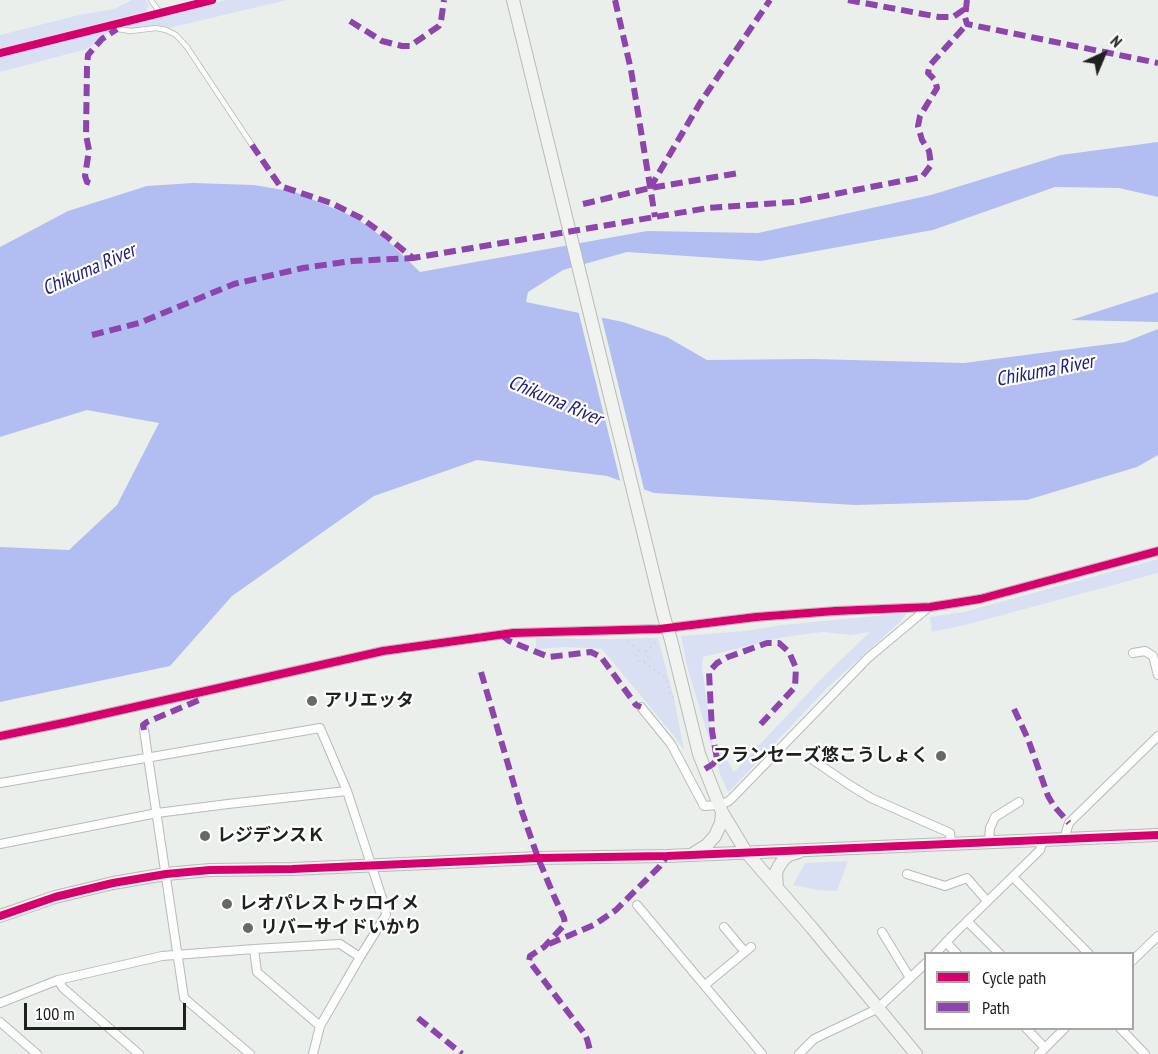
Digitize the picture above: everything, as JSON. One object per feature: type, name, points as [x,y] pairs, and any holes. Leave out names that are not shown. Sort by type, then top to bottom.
[{"type":"street","points":[[513,0],[699,754],[721,808],[746,852],[916,1054]]},
{"type":"street","points":[[0,736],[383,651],[513,633],[835,610],[930,607],[980,599],[1158,551]]},
{"type":"street","points":[[641,708],[671,744],[704,806],[721,808],[868,658],[930,607]]},
{"type":"street","points":[[1133,653],[1145,651],[1153,656],[1158,675]]},
{"type":"street","points":[[0,783],[320,728],[347,791],[386,915],[320,1026],[314,1054]]},
{"type":"street","points":[[144,730],[184,998],[250,1054]]},
{"type":"street","points":[[1064,839],[1069,823],[1158,736]]},
{"type":"street","points":[[813,760],[872,798],[950,833],[951,843]]},
{"type":"street","points":[[0,844],[157,813],[347,791]]},
{"type":"street","points":[[989,841],[990,828],[995,818],[1019,802]]},
{"type":"street","points":[[693,854],[707,845],[715,836],[721,823],[721,808]]},
{"type":"street","points":[[0,916],[56,897],[113,884],[166,874],[210,870],[693,854],[1158,835]]},
{"type":"street","points":[[937,952],[1040,850],[1043,840]]},
{"type":"street","points":[[777,888],[776,872],[784,859],[805,849]]},
{"type":"street","points":[[907,874],[945,886],[967,878],[987,902]]},
{"type":"street","points":[[1013,877],[1087,952]]},
{"type":"street","points":[[637,905],[762,1054]]},
{"type":"street","points":[[967,921],[998,952]]},
{"type":"street","points":[[705,985],[748,950],[724,927]]},
{"type":"street","points":[[882,932],[910,978]]},
{"type":"street","points":[[1134,959],[1158,936]]},
{"type":"street","points":[[946,942],[955,952]]},
{"type":"street","points":[[0,1003],[57,980],[178,954],[340,945],[360,957]]},
{"type":"street","points":[[254,949],[257,972],[320,1026]]},
{"type":"street","points":[[799,1054],[814,1039],[878,1009],[924,965]]},
{"type":"street","points":[[57,980],[63,988],[139,1054]]},
{"type":"street","points":[[0,1022],[37,1054]]},
{"type":"street","points":[[1027,1030],[1042,1051],[1064,1030]]},
{"type":"street","points":[[1121,1030],[1145,1054]]},
{"type":"lane","points":[[151,0],[160,13]]},
{"type":"lane","points":[[112,24],[117,29],[131,31],[156,28],[176,35],[188,47],[252,145]]},
{"type":"path","points":[[628,641],[639,651],[646,652]]},
{"type":"path","points":[[646,652],[656,641]]},
{"type":"path","points":[[639,651],[637,659],[666,678],[669,690]]},
{"type":"path","points":[[644,662],[648,657],[646,652]]},
{"type":"shaded area","points":[[132,0],[145,0],[149,5],[145,12],[0,49],[0,35],[79,15],[114,9]]},
{"type":"shaded area","points":[[226,0],[287,0],[169,28],[127,29],[125,25]]},
{"type":"shaded area","points":[[107,30],[108,33],[87,49],[0,72],[0,57]]},
{"type":"shaded area","points":[[1158,559],[1158,573],[932,632],[930,617],[964,612]]},
{"type":"shaded area","points":[[907,613],[827,688],[729,792],[727,790],[719,772],[718,744],[734,772],[825,675],[870,632],[850,635],[823,632],[784,637],[703,657],[702,666],[714,756],[687,666],[681,636]]},
{"type":"shaded area","points":[[536,638],[658,638],[674,698],[684,750],[602,649],[566,647],[536,649]]},
{"type":"shaded area","points":[[848,861],[837,891],[793,885],[805,863]]},
{"type":"water","name":"Chikuma River","points":[[1158,142],[1158,197],[1119,188],[1055,187],[933,230],[761,261],[627,252],[563,270],[528,292],[526,302],[623,322],[667,337],[707,360],[813,359],[964,363],[1125,342],[1158,329],[1158,455],[1137,467],[1027,500],[855,505],[654,493],[607,476],[477,460],[374,496],[232,596],[170,666],[0,702],[0,547],[69,550],[117,505],[159,423],[87,410],[0,437],[0,247],[68,211],[147,186],[193,183],[254,185],[295,192],[356,218],[389,242],[420,272],[647,231],[758,233],[931,195],[1061,155]]},
{"type":"water","points":[[1158,292],[1158,322],[1071,320]]},
{"type":"pier","points":[[578,310],[601,315],[645,493],[621,484]]},
{"type":"marked path","points":[[350,21],[382,41],[410,46],[439,26],[444,0]]},
{"type":"marked path","points":[[615,0],[631,70],[655,217]]},
{"type":"marked path","points":[[650,188],[700,103],[770,0]]},
{"type":"marked path","points":[[848,0],[939,17],[953,17],[966,8]]},
{"type":"marked path","points":[[967,0],[965,17],[967,24],[1158,63]]},
{"type":"marked path","points":[[252,145],[280,186],[331,203],[361,218],[413,258],[708,208],[794,202],[922,177],[931,165],[929,151],[922,140],[918,126],[920,116],[937,88],[935,80],[928,73],[930,65],[967,24]]},
{"type":"marked path","points":[[90,183],[87,182],[85,176],[89,150],[86,135],[88,55],[102,39],[117,29]]},
{"type":"marked path","points":[[583,204],[650,188],[739,173]]},
{"type":"marked path","points":[[92,335],[139,323],[234,284],[303,268],[352,261],[413,258]]},
{"type":"marked path","points":[[502,635],[509,641],[549,657],[591,652],[601,657],[636,705],[641,707]]},
{"type":"marked path","points":[[705,769],[717,759],[712,731],[709,672],[717,663],[728,657],[767,643],[779,643],[789,652],[796,668],[795,687],[760,725]]},
{"type":"marked path","points":[[481,672],[522,812],[565,924],[544,947],[530,956],[529,961],[584,1033],[591,1054]]},
{"type":"marked path","points":[[144,730],[143,725],[147,722],[204,698]]},
{"type":"marked path","points":[[1014,709],[1028,739],[1048,796],[1069,823]]},
{"type":"marked path","points":[[549,944],[594,925],[616,910],[667,856]]},
{"type":"marked path","points":[[418,1018],[462,1054]]},
{"type":"cycle path","points":[[0,53],[212,0]]},
{"type":"cycle path","points":[[0,736],[383,651],[513,633],[659,629],[756,617],[930,607],[980,599],[1158,551]]},
{"type":"cycle path","points":[[0,916],[55,897],[113,883],[166,874],[210,870],[292,869],[538,858],[667,856],[1158,835]]},
{"type":"place","name":"アリエッタ","points":[[312,701]]},
{"type":"place","name":"フランセーズ悠こうしょく","points":[[941,756]]},
{"type":"place","name":"レジデンスＫ","points":[[205,836]]},
{"type":"place","name":"レオパレストゥロイメ","points":[[227,904]]},
{"type":"place","name":"リバーサイドいかり","points":[[248,928]]}]
